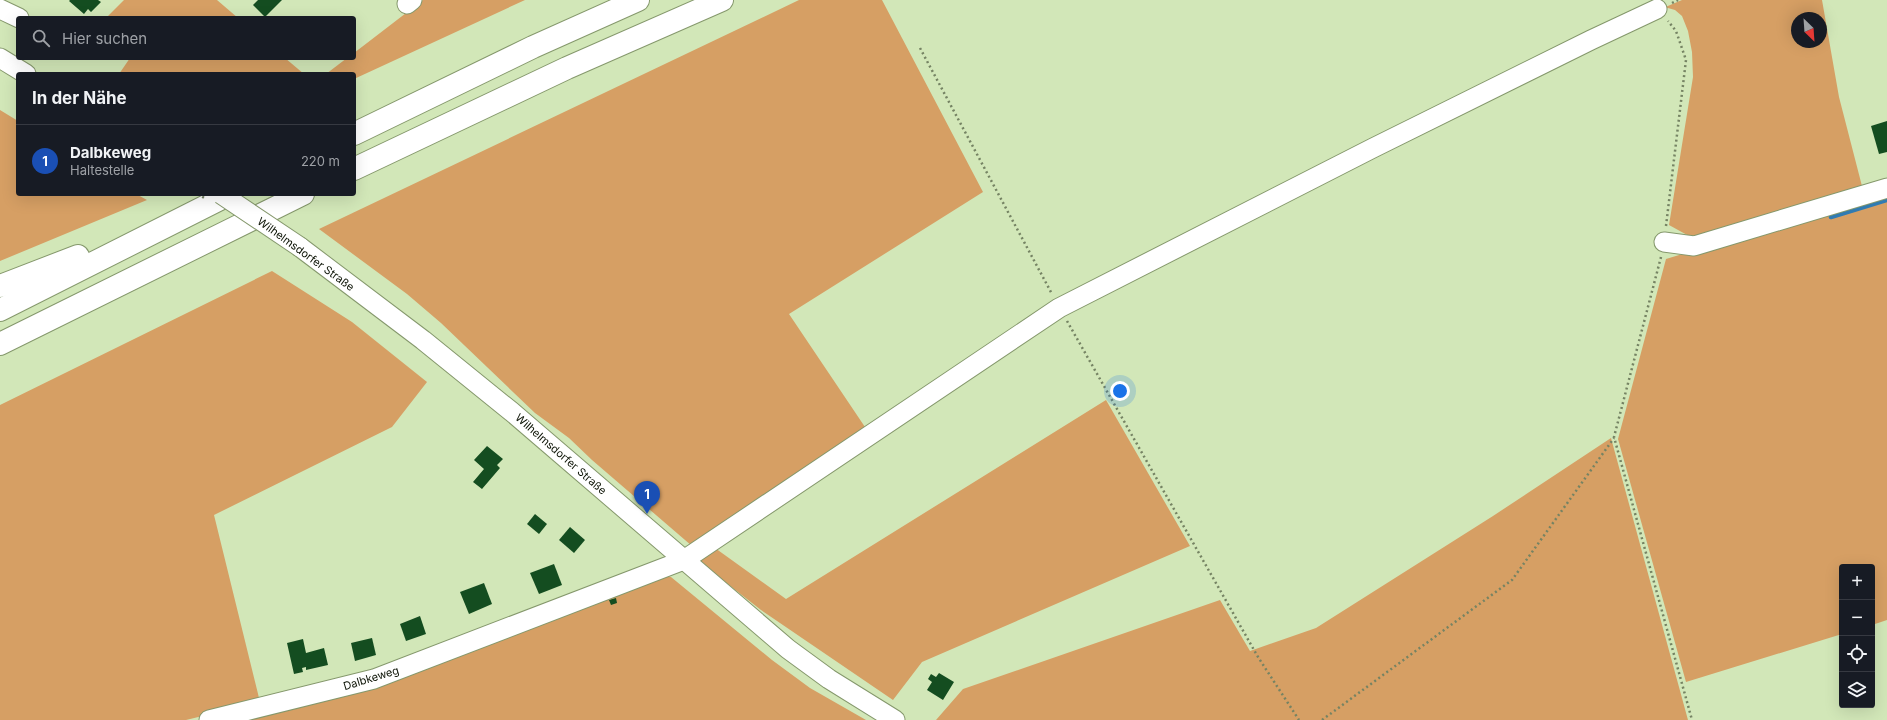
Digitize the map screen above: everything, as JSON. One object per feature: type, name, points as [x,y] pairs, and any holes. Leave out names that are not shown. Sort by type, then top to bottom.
[{"type":"highway","points":[[356,133],[533,47],[638,0]]},
{"type":"highway","points":[[356,168],[567,68],[722,0]]},
{"type":"highway","points":[[0,310],[226,196]]},
{"type":"highway","points":[[0,344],[299,196]]},
{"type":"highway","points":[[0,286],[100,247],[148,234]]},
{"type":"street","points":[[0,9],[16,17]]},
{"type":"street","name":"Dalbkeweg","points":[[209,720],[374,680],[684,560],[1060,308],[1373,148],[1657,9]]},
{"type":"street","points":[[0,58],[23,72]]},
{"type":"street","points":[[1664,242],[1694,246],[1887,188]]},
{"type":"street","name":"Wilhelmsdorfer Straße","points":[[224,196],[300,247],[423,340],[512,412],[788,649],[829,679],[895,720]]},
{"type":"path","points":[[1322,720],[1512,580],[1614,437],[1664,242],[1686,60],[1676,31],[1657,9]]},
{"type":"path","points":[[920,48],[1060,308],[1239,624],[1299,720]]},
{"type":"path","points":[[1614,437],[1692,720]]},
{"type":"shaded area","points":[[124,0],[217,0],[236,16],[108,16]]},
{"type":"shaded area","points":[[423,0],[525,0],[356,78],[356,72],[329,72],[344,60],[356,60],[356,51]]},
{"type":"shaded area","points":[[799,0],[882,0],[983,192],[789,314],[867,430],[692,546],[592,460],[569,438],[535,413],[441,323],[407,294],[319,229]]},
{"type":"shaded area","points":[[1682,0],[1822,0],[1824,12],[1791,12],[1791,48],[1827,48],[1827,29],[1839,97],[1863,190],[1698,241],[1669,225],[1693,77],[1692,52],[1688,31],[1682,16],[1675,10],[1668,8],[1656,11]]},
{"type":"shaded area","points":[[129,60],[287,60],[302,72],[120,72]]},
{"type":"shaded area","points":[[0,110],[16,120],[16,196],[140,196],[147,200],[0,261]]},
{"type":"shaded area","points":[[1887,192],[1887,620],[1875,624],[1875,564],[1839,564],[1839,635],[1686,682],[1618,439],[1666,259]]},
{"type":"shaded area","points":[[272,271],[352,322],[427,382],[392,427],[214,515],[260,702],[186,720],[0,720],[0,405]]},
{"type":"shaded area","points":[[1106,400],[1190,546],[922,662],[893,700],[761,610],[697,560],[715,548],[786,599]]},
{"type":"shaded area","points":[[1611,438],[1688,720],[936,720],[963,689],[1220,600],[1250,651],[1316,628],[1493,516]]},
{"type":"shaded area","points":[[664,576],[671,577],[772,660],[810,688],[866,720],[238,720]]},
{"type":"building","points":[[98,0],[101,2],[91,12],[88,9],[84,14],[69,1]]},
{"type":"building","points":[[258,0],[282,0],[266,16],[264,16],[253,5]]},
{"type":"building","points":[[1887,121],[1887,152],[1879,154],[1871,126]]},
{"type":"building","points":[[487,446],[503,459],[497,465],[500,468],[482,489],[473,482],[484,469],[474,460]]},
{"type":"building","points":[[535,514],[547,524],[539,534],[527,524]]},
{"type":"building","points":[[570,527],[585,540],[574,553],[559,540]]},
{"type":"building","points":[[554,564],[562,585],[539,594],[530,573]]},
{"type":"building","points":[[484,583],[492,604],[469,614],[460,592]]},
{"type":"building","points":[[616,598],[617,603],[611,605],[609,600]]},
{"type":"building","points":[[420,616],[426,634],[406,641],[400,624]]},
{"type":"building","points":[[372,638],[376,655],[355,661],[351,643]]},
{"type":"building","points":[[303,639],[306,653],[324,648],[328,665],[306,670],[306,667],[302,668],[303,672],[294,674],[287,643]]},
{"type":"building","points":[[939,673],[954,682],[943,700],[927,690],[932,682],[928,679],[931,674],[936,677]]},
{"type":"waterway","points":[[1831,217],[1887,200]]},
{"type":"place","name":"Dalbkeweg","points":[[647,514]]}]
